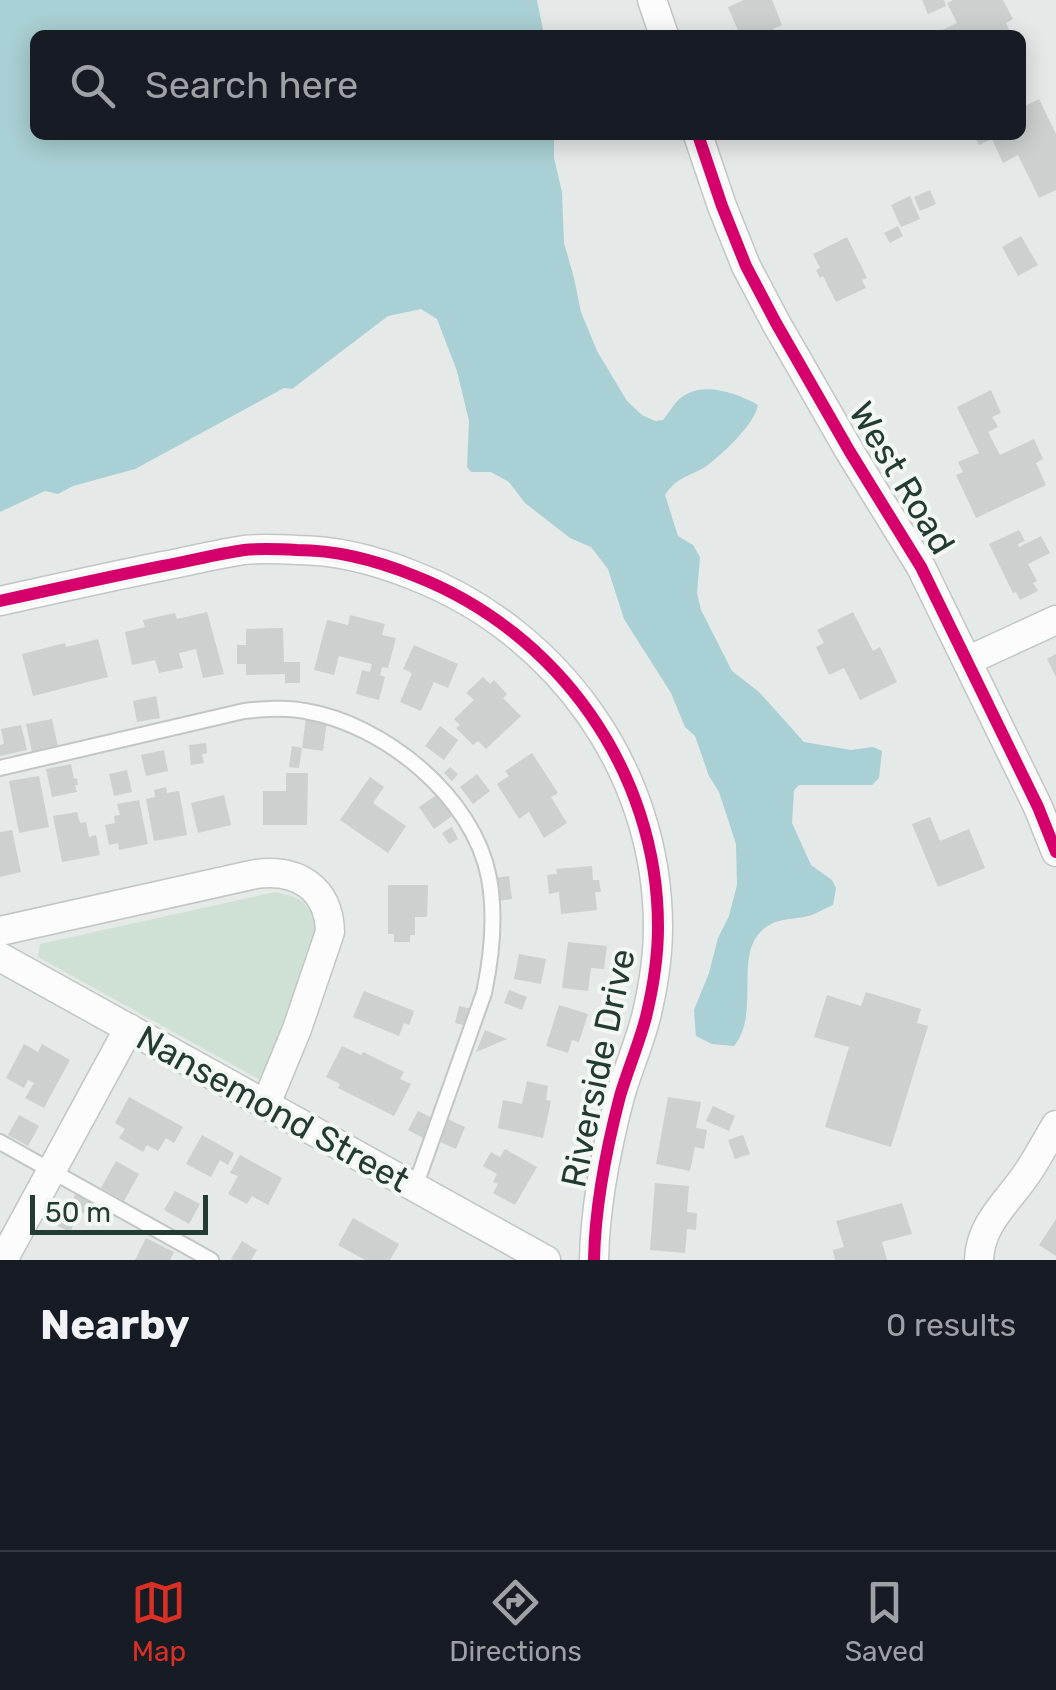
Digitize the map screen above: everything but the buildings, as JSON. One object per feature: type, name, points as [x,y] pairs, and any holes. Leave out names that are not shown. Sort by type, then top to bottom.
[{"type":"street","points":[[652,0],[662,30]]},
{"type":"street","name":"West Road","points":[[700,140],[746,266],[850,452],[921,567],[1038,806],[1056,852]]},
{"type":"street","name":"Riverside Drive","points":[[0,601],[248,550],[303,550],[392,566],[436,584],[479,607],[526,641],[553,667],[576,694],[615,755],[649,846],[656,887],[654,973],[646,1018],[621,1094],[604,1164],[594,1260]]},
{"type":"street","points":[[967,661],[1056,620]]},
{"type":"street","points":[[0,932],[274,871],[292,875],[310,886],[324,900],[330,932],[266,1104]]},
{"type":"street","name":"Nansemond Street","points":[[0,957],[546,1260]]},
{"type":"street","points":[[2,1260],[129,1028]]},
{"type":"street","points":[[980,1260],[986,1230],[1056,1124]]},
{"type":"lane","points":[[0,768],[270,708],[304,710],[337,719],[368,732],[424,771],[458,811],[483,857],[493,924],[481,1004],[415,1187]]},
{"type":"lane","points":[[0,1142],[211,1260]]},
{"type":"green space","points":[[275,892],[306,905],[317,937],[262,1081],[38,957],[40,944]]},
{"type":"water","points":[[0,0],[537,0],[543,30],[30,30],[30,140],[554,140],[564,243],[581,312],[597,351],[627,401],[655,421],[663,420],[681,397],[694,391],[732,394],[758,405],[751,421],[728,448],[665,495],[678,536],[693,545],[700,557],[697,593],[701,610],[732,671],[759,692],[804,742],[882,751],[879,778],[872,785],[799,785],[794,790],[792,823],[811,865],[832,880],[836,888],[833,905],[812,915],[773,923],[759,933],[748,962],[746,1014],[734,1046],[712,1044],[696,1036],[694,1010],[737,885],[736,844],[719,792],[695,736],[685,727],[671,693],[624,619],[608,569],[591,547],[570,538],[525,503],[509,482],[491,472],[471,472],[467,467],[469,421],[457,371],[437,319],[421,309],[388,316],[292,389],[284,388],[135,469],[58,494],[45,491],[0,512]]},
{"type":"cycle path","points":[[700,140],[746,266],[850,452],[921,567],[1056,852]]},
{"type":"cycle path","points":[[0,601],[244,550],[327,552],[401,571],[466,601],[513,633],[555,671],[590,714],[619,762],[640,814],[653,869],[658,927],[649,1006],[620,1096],[606,1157],[594,1260]]}]
